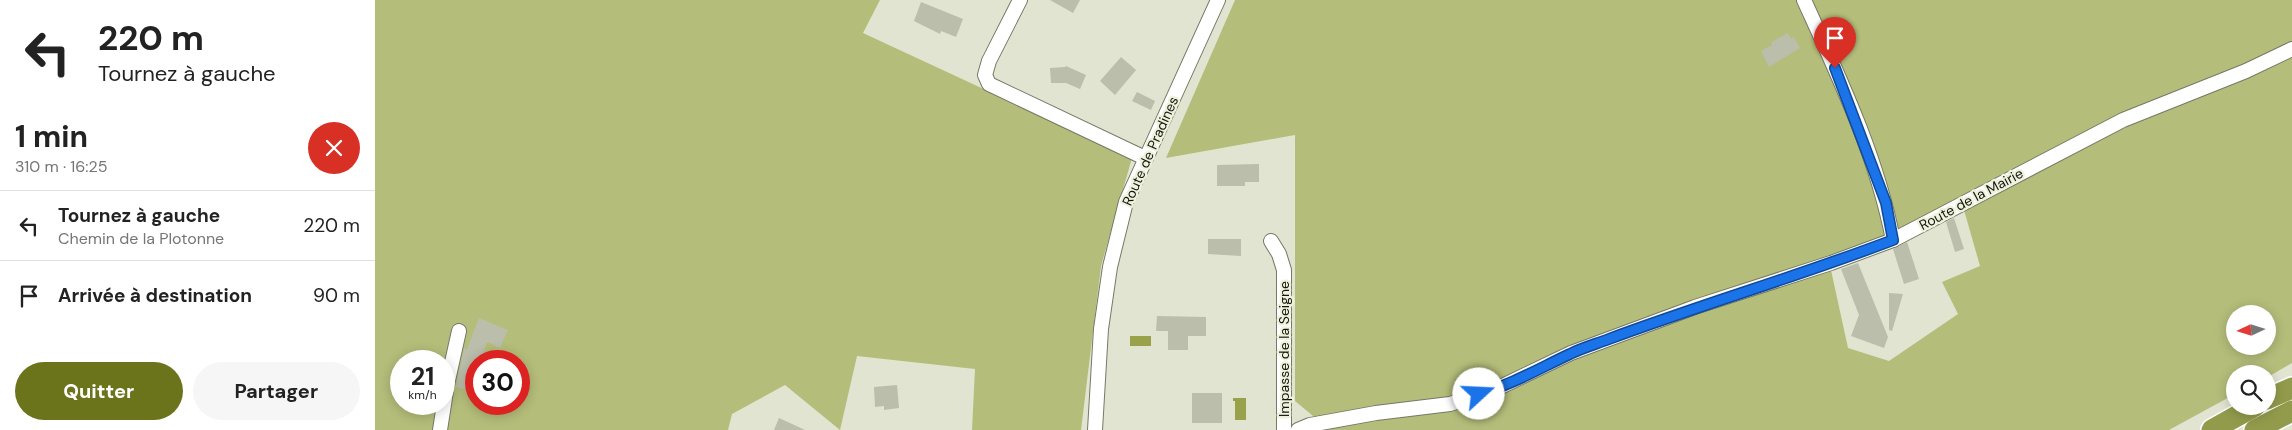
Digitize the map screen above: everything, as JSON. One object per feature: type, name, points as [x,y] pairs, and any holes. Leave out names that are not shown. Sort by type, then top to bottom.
[{"type":"highway","points":[[2276,395],[2292,388]]},
{"type":"highway","points":[[2255,430],[2285,414]]},
{"type":"highway","points":[[2212,430],[2239,415]]},
{"type":"street","points":[[1021,0],[989,61],[985,75],[989,84],[1145,158]]},
{"type":"street","name":"Route de Pradines","points":[[1095,430],[1101,329],[1110,267],[1126,202],[1219,0]]},
{"type":"street","points":[[1804,0],[1843,85],[1886,203],[1893,240]]},
{"type":"street","name":"Route de la Mairie","points":[[1297,430],[1310,425],[1376,412],[1450,404],[1495,390],[1580,350],[1695,307],[1831,263],[1893,240],[2123,120],[2246,72],[2292,48]]},
{"type":"street","name":"Impasse de la Seigne","points":[[1271,241],[1279,254],[1284,270],[1284,430]]},
{"type":"street","points":[[440,430],[447,385],[459,331]]},
{"type":"shaded area","points":[[375,0],[880,0],[863,33],[1132,158],[1101,266],[1081,430],[972,430],[975,369],[857,356],[840,430],[785,385],[732,414],[728,430],[375,430]]},
{"type":"shaded area","points":[[1235,0],[2292,0],[2292,363],[2276,372],[2276,365],[2226,365],[2226,399],[2169,430],[1330,430],[1295,401],[1295,135],[1166,158]],"holes":[[[1964,210],[1980,266],[1942,282],[1958,314],[1889,361],[1848,348],[1831,270]]]},
{"type":"shaded area","points":[[1130,336],[1151,336],[1151,346],[1130,346]]},
{"type":"shaded area","points":[[1233,398],[1246,398],[1246,420],[1235,420],[1235,401],[1233,401]]},
{"type":"building","points":[[1050,0],[1080,0],[1073,13]]},
{"type":"building","points":[[921,2],[963,19],[956,37],[941,31],[940,34],[914,21]]},
{"type":"building","points":[[1788,33],[1791,39],[1794,37],[1800,48],[1769,67],[1761,51],[1772,45],[1771,42]]},
{"type":"building","points":[[1121,57],[1136,70],[1115,95],[1100,81]]},
{"type":"building","points":[[1066,66],[1086,75],[1080,89],[1066,83],[1051,83],[1050,68]]},
{"type":"building","points":[[1137,92],[1155,101],[1151,110],[1132,101]]},
{"type":"building","points":[[1259,164],[1259,182],[1245,182],[1245,186],[1217,186],[1217,165]]},
{"type":"building","points":[[1954,218],[1964,249],[1955,252],[1946,222]]},
{"type":"building","points":[[1208,239],[1241,239],[1241,256],[1208,254]]},
{"type":"building","points":[[1907,242],[1919,279],[1904,284],[1893,249]]},
{"type":"building","points":[[1858,263],[1888,337],[1884,348],[1851,336],[1859,315],[1841,269]]},
{"type":"building","points":[[1889,293],[1903,294],[1892,331],[1889,330]]},
{"type":"building","points":[[1157,316],[1206,317],[1206,336],[1188,336],[1188,350],[1168,350],[1168,331],[1156,331]]},
{"type":"building","points":[[479,318],[508,330],[500,348],[487,342],[484,350],[465,350],[465,389],[456,387],[464,348],[467,349]]},
{"type":"building","points":[[897,385],[899,408],[884,410],[884,406],[875,407],[874,387]]},
{"type":"building","points":[[1192,393],[1222,393],[1222,423],[1192,423]]},
{"type":"building","points":[[779,418],[805,430],[774,430]]},
{"type":"route","points":[[1479,394],[1495,390],[1571,353],[1695,307],[1831,263],[1893,240],[1886,203],[1835,68]]}]
